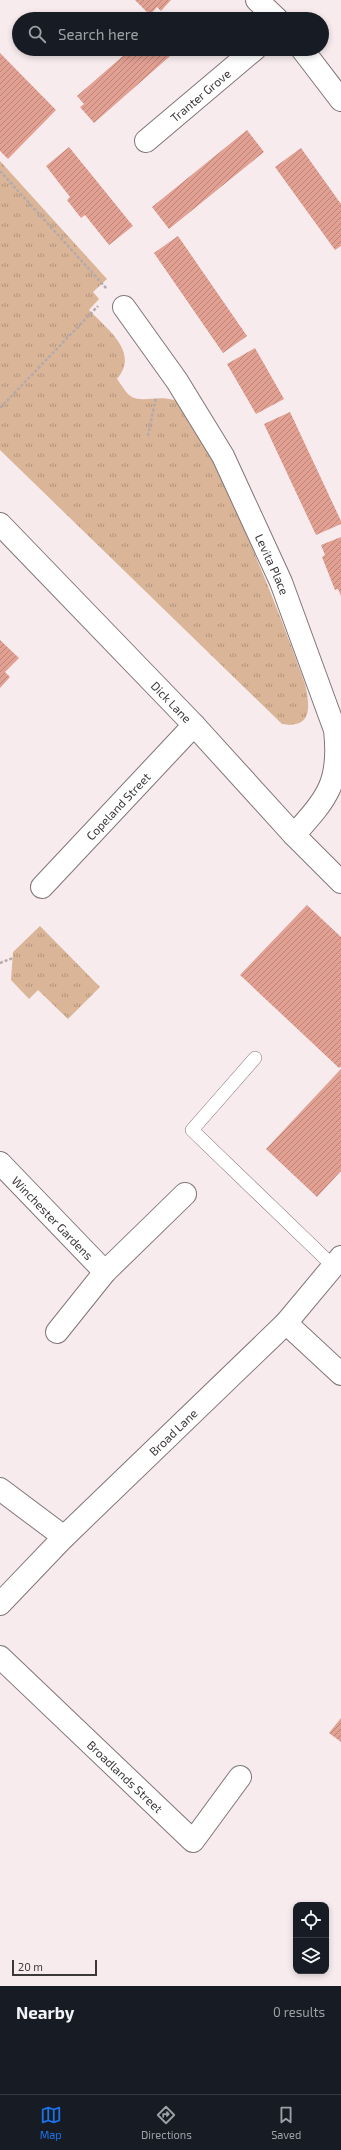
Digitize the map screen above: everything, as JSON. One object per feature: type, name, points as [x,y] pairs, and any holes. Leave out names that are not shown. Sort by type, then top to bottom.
[{"type":"street","points":[[257,0],[270,12]]},
{"type":"street","name":"Tranter Grove","points":[[146,141],[246,56]]},
{"type":"street","points":[[307,56],[341,100]]},
{"type":"street","name":"Levita Place","points":[[117,300],[177,381],[223,456],[281,582],[335,730],[339,747],[340,764],[335,782],[327,798],[294,835]]},
{"type":"street","name":"Dick Lane","points":[[0,524],[194,725],[294,835],[341,882]]},
{"type":"street","name":"Copeland Street","points":[[42,887],[194,725]]},
{"type":"street","name":"Winchester Gardens","points":[[0,1163],[105,1272]]},
{"type":"street","points":[[57,1332],[105,1272],[185,1194]]},
{"type":"street","name":"Broad Lane","points":[[0,1604],[64,1537],[286,1323],[337,1262]]},
{"type":"street","points":[[286,1323],[341,1374]]},
{"type":"street","points":[[0,1489],[64,1537]]},
{"type":"street","name":"Broadlands Street","points":[[0,1657],[193,1841],[240,1778]]},
{"type":"lane","points":[[255,1058],[192,1130],[337,1262]]},
{"type":"path","points":[[0,171],[117,300],[0,408]]},
{"type":"path","points":[[0,963],[13,958]]},
{"type":"green space","points":[[0,161],[107,279],[93,292],[99,299],[89,310],[112,333],[123,350],[125,360],[123,369],[117,379],[124,389],[130,396],[137,399],[165,398],[179,403],[190,417],[200,435],[210,454],[256,558],[277,608],[305,684],[308,708],[304,719],[299,723],[292,725],[282,724],[0,450]]},
{"type":"green space","points":[[40,926],[100,987],[68,1019],[38,990],[29,999],[11,980],[13,952]]},
{"type":"building","points":[[135,0],[171,0],[161,11],[157,7],[153,12],[147,12]]},
{"type":"building","points":[[0,53],[56,110],[8,159],[0,151]]},
{"type":"building","points":[[123,56],[170,56],[94,123],[80,107],[84,104],[77,96]]},
{"type":"building","points":[[247,130],[264,152],[169,229],[152,207]]},
{"type":"building","points":[[69,147],[133,226],[109,245],[85,215],[81,218],[67,200],[70,197],[46,166]]},
{"type":"building","points":[[301,148],[341,204],[341,246],[335,250],[275,167]]},
{"type":"building","points":[[178,236],[247,336],[223,353],[154,253]]},
{"type":"building","points":[[255,348],[284,399],[256,414],[227,364]]},
{"type":"building","points":[[290,412],[341,521],[341,524],[316,535],[264,424]]},
{"type":"building","points":[[341,537],[341,596],[338,589],[335,590],[322,557],[325,555],[321,545]]},
{"type":"building","points":[[0,640],[19,658],[5,672],[10,677],[0,688]]},
{"type":"building","points":[[307,905],[341,937],[341,1067],[339,1068],[240,975]]},
{"type":"building","points":[[341,1069],[341,1171],[317,1197],[266,1149]]},
{"type":"building","points":[[341,1718],[341,1742],[329,1733]]}]
